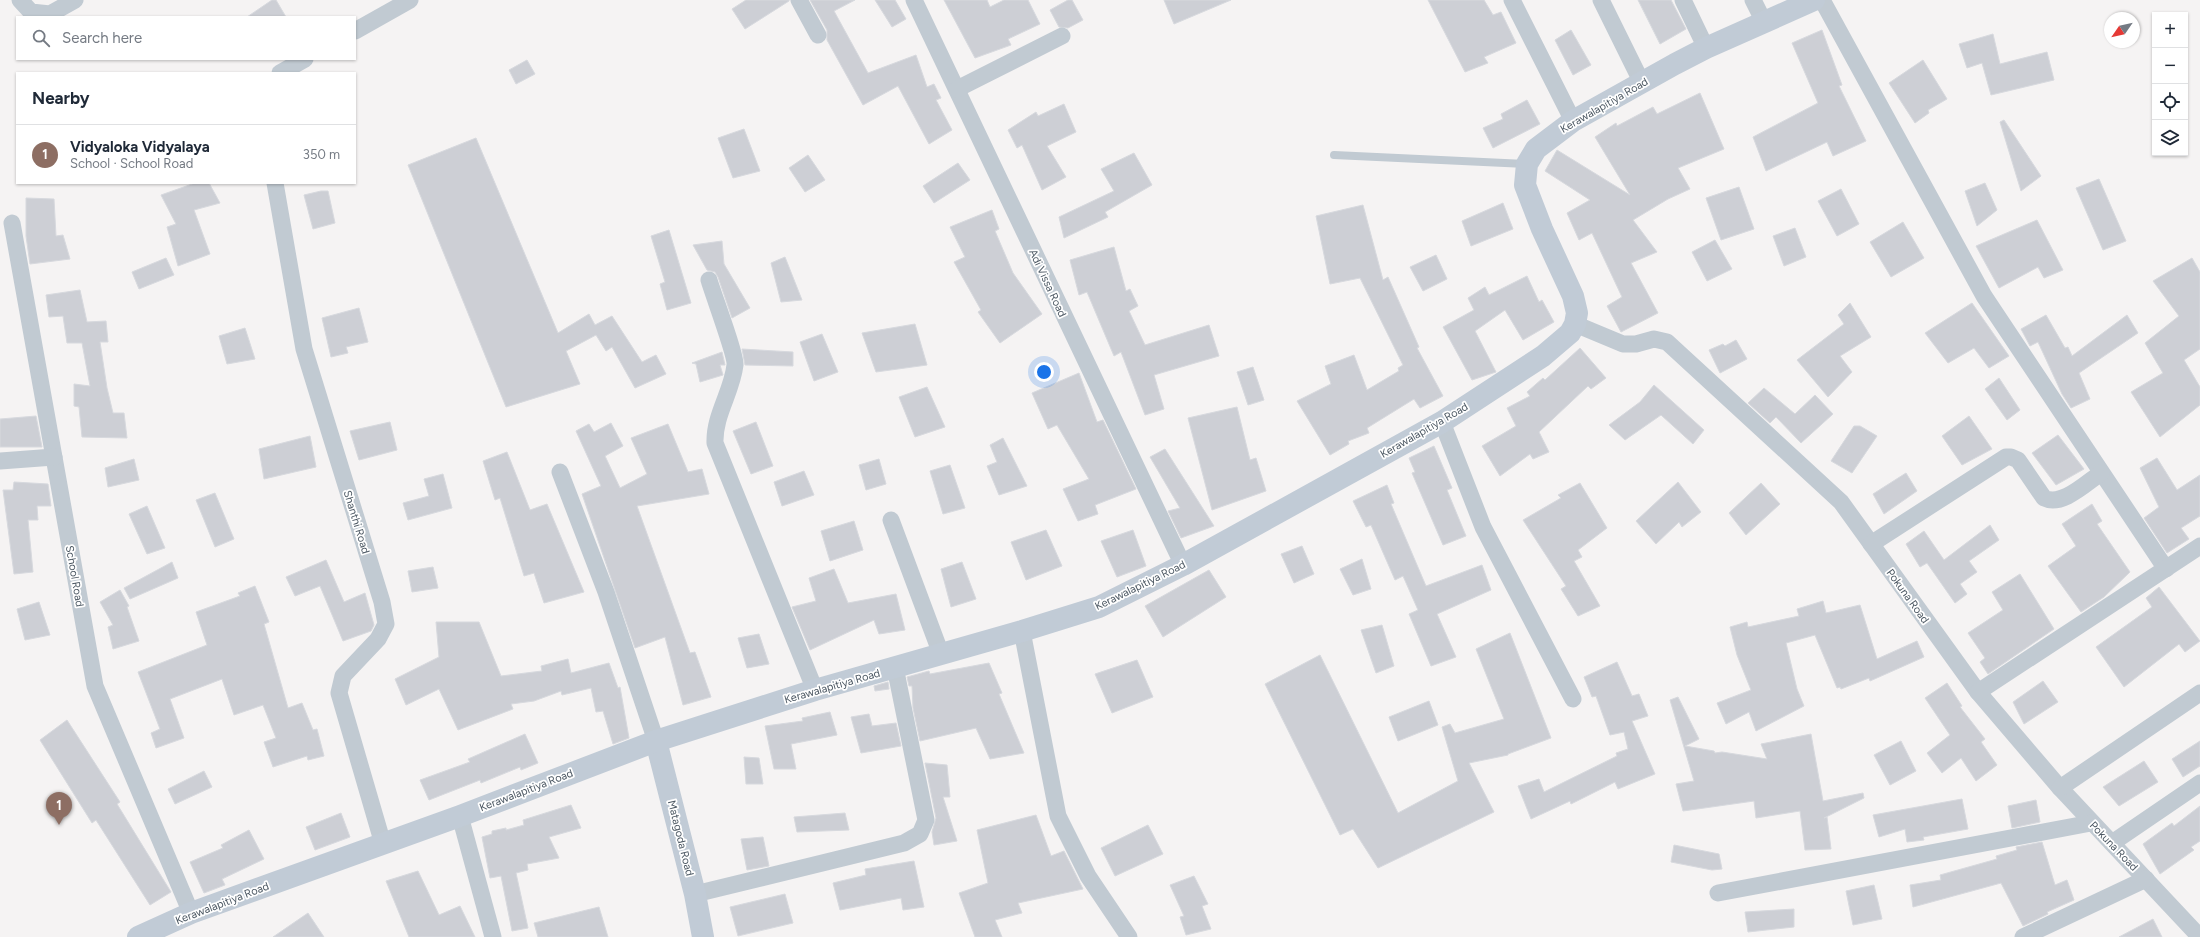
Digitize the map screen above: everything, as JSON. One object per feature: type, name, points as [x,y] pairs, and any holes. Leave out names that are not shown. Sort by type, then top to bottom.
[{"type":"street","points":[[20,0],[31,12],[50,14],[75,0]]},
{"type":"street","points":[[356,30],[410,0]]},
{"type":"street","points":[[798,0],[818,35]]},
{"type":"street","name":"Adi Vissa Road","points":[[914,0],[1182,565]]},
{"type":"street","points":[[1512,0],[1573,121]]},
{"type":"street","points":[[1601,0],[1642,83]]},
{"type":"street","points":[[1683,0],[1706,48]]},
{"type":"street","points":[[1753,0],[1764,22]]},
{"type":"street","name":"Kerawalapitiya Road","points":[[138,937],[191,913],[460,816],[656,741],[815,690],[1022,632],[1099,607],[1182,565],[1442,422],[1543,356],[1570,333],[1575,324],[1577,313],[1573,296],[1542,229],[1525,185],[1527,164],[1536,149],[1573,121],[1706,48],[1814,0]]},
{"type":"street","points":[[1822,0],[1984,296],[2100,473],[2166,569]]},
{"type":"street","points":[[956,89],[1062,36]]},
{"type":"street","points":[[282,72],[303,60]]},
{"type":"street","name":"Shanthi Road","points":[[275,184],[304,349],[382,602],[386,624],[378,639],[343,676],[339,693],[383,844]]},
{"type":"street","name":"School Road","points":[[12,223],[95,686],[191,913]]},
{"type":"street","points":[[708,280],[736,363],[732,382],[715,429],[715,443],[815,690]]},
{"type":"street","name":"Pokuna Road","points":[[1575,324],[1624,344],[1636,344],[1654,339],[1667,342],[1841,502],[1978,692],[2060,788],[2199,936]]},
{"type":"street","points":[[1442,422],[1482,526],[1573,699]]},
{"type":"street","points":[[0,461],[54,457]]},
{"type":"street","points":[[1871,544],[2006,457],[2011,457],[2018,460],[2044,498],[2050,501],[2060,500],[2100,473]]},
{"type":"street","points":[[560,472],[606,592],[656,741]]},
{"type":"street","points":[[891,520],[941,654]]},
{"type":"street","points":[[1978,692],[2200,546]]},
{"type":"street","points":[[1022,632],[1058,816],[1088,876],[1129,937]]},
{"type":"street","points":[[695,894],[904,843],[920,834],[926,820],[895,667]]},
{"type":"street","points":[[2060,788],[2200,693]]},
{"type":"street","name":"Matagoda Road","points":[[656,741],[695,894],[703,937]]},
{"type":"street","points":[[2112,843],[2200,783]]},
{"type":"street","points":[[460,816],[493,937]]},
{"type":"street","points":[[1718,893],[2091,822]]},
{"type":"street","points":[[2023,937],[2146,878]]},
{"type":"lane","points":[[1334,155],[1527,164]]},
{"type":"building","points":[[272,0],[276,0],[285,16],[248,16]]},
{"type":"building","points":[[746,0],[789,1],[745,29],[732,9]]},
{"type":"building","points":[[810,0],[855,0],[834,11],[868,73],[916,55],[927,87],[934,84],[941,98],[936,100],[952,130],[929,144],[898,86],[863,105],[827,40],[827,30]]},
{"type":"building","points":[[875,0],[895,0],[906,19],[892,27]]},
{"type":"building","points":[[944,0],[987,0],[990,7],[1004,0],[1028,0],[1040,24],[1008,39],[1011,45],[975,58]]},
{"type":"building","points":[[1068,0],[1072,0],[1083,20],[1068,28],[1059,27],[1050,10]]},
{"type":"building","points":[[1164,0],[1231,0],[1174,24]]},
{"type":"building","points":[[1428,0],[1484,0],[1493,15],[1501,12],[1516,43],[1484,57],[1488,63],[1465,72]]},
{"type":"building","points":[[1638,0],[1671,0],[1686,29],[1660,44]]},
{"type":"building","points":[[1571,30],[1591,65],[1573,75],[1555,40]]},
{"type":"building","points":[[1822,30],[1842,85],[1839,86],[1866,141],[1833,156],[1827,142],[1766,171],[1753,137],[1818,103],[1792,43]]},
{"type":"building","points":[[1993,34],[2000,64],[2047,52],[2054,80],[1991,95],[1982,63],[1967,68],[1959,44]]},
{"type":"building","points":[[527,60],[535,74],[516,84],[509,70]]},
{"type":"building","points":[[1923,60],[1947,99],[1928,110],[1929,113],[1915,123],[1889,83]]},
{"type":"building","points":[[1700,93],[1724,149],[1678,168],[1690,189],[1668,199],[1633,220],[1657,252],[1631,263],[1658,313],[1621,332],[1607,306],[1622,297],[1592,233],[1579,240],[1567,213],[1590,200],[1545,171],[1557,150],[1630,195],[1595,137],[1616,123],[1617,126],[1653,107],[1657,114]]},
{"type":"building","points":[[1527,100],[1540,124],[1493,148],[1483,128],[1503,119],[1501,114]]},
{"type":"building","points":[[1064,104],[1076,132],[1047,146],[1066,177],[1042,190],[1022,145],[1017,148],[1008,130],[1036,112],[1038,116]]},
{"type":"building","points":[[2004,120],[2041,176],[2021,191],[2000,122]]},
{"type":"building","points":[[744,129],[760,171],[733,178],[718,138]]},
{"type":"building","points":[[476,138],[558,333],[589,314],[595,325],[612,316],[642,362],[656,355],[666,374],[635,388],[612,347],[606,351],[596,335],[566,351],[580,384],[506,407],[408,165]]},
{"type":"building","points":[[1134,153],[1152,185],[1105,212],[1108,217],[1064,238],[1059,217],[1114,191],[1101,169]]},
{"type":"building","points":[[808,155],[825,180],[805,192],[789,168]]},
{"type":"building","points":[[958,163],[970,180],[934,203],[923,186]]},
{"type":"building","points":[[2099,179],[2126,241],[2103,250],[2076,188]]},
{"type":"building","points":[[1985,183],[1997,210],[1977,226],[1965,191]]},
{"type":"building","points":[[192,184],[210,184],[220,203],[194,210],[210,254],[178,266],[167,227],[176,224],[161,195]]},
{"type":"building","points":[[1739,187],[1754,229],[1721,240],[1706,198]]},
{"type":"building","points":[[1841,189],[1859,224],[1837,236],[1818,201]]},
{"type":"building","points":[[328,191],[335,223],[313,229],[304,195]]},
{"type":"building","points":[[26,198],[54,199],[56,236],[63,235],[70,259],[30,264],[26,236]]},
{"type":"building","points":[[1503,203],[1513,229],[1471,246],[1462,221]]},
{"type":"building","points":[[1363,205],[1383,280],[1388,277],[1419,347],[1417,348],[1443,396],[1420,408],[1414,399],[1367,428],[1369,433],[1348,441],[1349,444],[1330,455],[1297,401],[1331,384],[1325,366],[1354,355],[1367,390],[1399,371],[1398,368],[1403,365],[1360,278],[1330,284],[1316,216]]},
{"type":"building","points":[[992,210],[999,229],[995,231],[1013,273],[1042,314],[1000,343],[978,312],[981,310],[954,262],[965,257],[950,227]]},
{"type":"building","points":[[2037,220],[2063,270],[2044,278],[2038,267],[1999,288],[1976,246]]},
{"type":"building","points":[[1903,222],[1924,258],[1891,277],[1870,242]]},
{"type":"building","points":[[1795,228],[1806,257],[1784,266],[1773,236]]},
{"type":"building","points":[[669,230],[691,303],[667,310],[660,284],[665,282],[651,236]]},
{"type":"building","points":[[1715,240],[1732,269],[1707,281],[1692,252]]},
{"type":"building","points":[[722,241],[724,264],[750,308],[732,318],[718,277],[715,272],[707,270],[693,245]]},
{"type":"building","points":[[1114,247],[1126,291],[1130,289],[1138,306],[1129,311],[1145,345],[1209,325],[1219,356],[1154,375],[1164,409],[1145,415],[1121,352],[1114,356],[1087,292],[1079,295],[1070,260]]},
{"type":"building","points":[[1436,255],[1447,279],[1423,291],[1410,267]]},
{"type":"building","points":[[785,257],[802,300],[781,302],[771,263]]},
{"type":"building","points":[[166,258],[174,275],[139,289],[132,272]]},
{"type":"building","points":[[2192,258],[2200,272],[2200,349],[2184,360],[2200,387],[2200,405],[2160,437],[2131,392],[2163,373],[2145,343],[2179,316],[2153,281]]},
{"type":"building","points":[[1527,276],[1539,302],[1542,300],[1554,322],[1523,340],[1505,310],[1475,331],[1496,372],[1472,380],[1443,327],[1474,310],[1468,298],[1485,287],[1489,295]]},
{"type":"building","points":[[80,290],[87,322],[106,321],[108,342],[100,342],[107,388],[113,413],[124,413],[127,438],[82,437],[79,407],[74,406],[74,384],[90,386],[82,343],[67,343],[63,316],[49,317],[46,295]]},
{"type":"building","points":[[1850,303],[1871,337],[1840,356],[1852,372],[1828,397],[1797,360],[1844,324],[1838,315]]},
{"type":"building","points":[[1972,303],[2009,356],[1989,368],[1974,348],[1948,363],[1925,333]]},
{"type":"building","points":[[359,308],[368,342],[346,347],[348,353],[331,357],[322,318]]},
{"type":"building","points":[[2046,315],[2065,348],[2068,347],[2072,356],[2127,315],[2138,333],[2079,373],[2090,399],[2071,408],[2062,394],[2038,342],[2030,346],[2021,329]]},
{"type":"building","points":[[915,324],[927,365],[876,372],[862,333]]},
{"type":"building","points":[[245,328],[255,359],[227,364],[219,336]]},
{"type":"building","points":[[822,334],[838,372],[814,381],[800,342]]},
{"type":"building","points":[[1736,340],[1747,359],[1720,373],[1709,350],[1723,344],[1725,346]]},
{"type":"building","points":[[1580,348],[1606,378],[1591,389],[1588,386],[1539,432],[1549,452],[1533,459],[1530,454],[1500,476],[1482,446],[1516,426],[1507,408],[1530,396],[1527,392],[1543,378],[1545,380]]},
{"type":"building","points":[[742,349],[793,352],[793,366],[745,365]]},
{"type":"building","points":[[722,352],[725,365],[720,365],[723,375],[700,382],[696,364],[692,363]]},
{"type":"building","points":[[1253,367],[1264,400],[1248,405],[1237,372]]},
{"type":"building","points":[[1079,373],[1097,422],[1103,420],[1136,489],[1095,505],[1098,514],[1078,521],[1063,489],[1089,479],[1057,425],[1048,429],[1032,393]]},
{"type":"building","points":[[1999,378],[2020,410],[2007,420],[1985,389]]},
{"type":"building","points":[[1654,385],[1704,430],[1693,444],[1661,415],[1625,440],[1609,425],[1640,402]]},
{"type":"building","points":[[927,387],[945,427],[915,437],[899,397]]},
{"type":"building","points":[[1764,388],[1795,414],[1815,395],[1833,414],[1801,443],[1776,417],[1770,423],[1748,403]]},
{"type":"building","points":[[1237,407],[1250,460],[1256,458],[1266,491],[1212,510],[1188,418]]},
{"type":"building","points":[[36,416],[42,447],[0,447],[0,419]]},
{"type":"building","points":[[1969,416],[1992,449],[1962,465],[1942,436]]},
{"type":"building","points":[[390,422],[397,450],[359,460],[350,431]]},
{"type":"building","points":[[756,422],[773,466],[751,474],[733,431]]},
{"type":"building","points":[[611,423],[623,446],[605,456],[620,488],[647,474],[631,438],[668,424],[688,472],[702,469],[709,494],[637,506],[690,653],[695,652],[711,697],[683,705],[665,637],[635,648],[582,494],[601,486],[576,431],[589,424],[594,432]]},
{"type":"building","points":[[1854,426],[1860,426],[1877,436],[1852,473],[1831,461]]},
{"type":"building","points":[[2058,435],[2084,469],[2056,485],[2032,453]]},
{"type":"building","points":[[310,436],[316,467],[264,479],[259,449]]},
{"type":"building","points":[[1003,438],[1027,486],[999,495],[987,466],[997,462],[990,445]]},
{"type":"building","points":[[1434,446],[1452,488],[1447,490],[1466,536],[1443,545],[1412,473],[1415,472],[1409,458]]},
{"type":"building","points":[[1165,449],[1214,526],[1181,538],[1168,511],[1180,508],[1150,457]]},
{"type":"building","points":[[507,452],[530,510],[547,504],[584,592],[544,603],[534,573],[524,576],[500,498],[495,500],[483,461]]},
{"type":"building","points":[[2157,458],[2177,490],[2200,475],[2200,516],[2181,528],[2189,539],[2167,553],[2144,518],[2159,507],[2140,468]]},
{"type":"building","points":[[134,459],[139,480],[108,487],[105,468]]},
{"type":"building","points":[[879,459],[886,484],[866,490],[859,465]]},
{"type":"building","points":[[950,465],[965,508],[943,514],[930,471]]},
{"type":"building","points":[[804,471],[814,495],[782,506],[774,482]]},
{"type":"building","points":[[1906,473],[1917,491],[1884,514],[1873,494]]},
{"type":"building","points":[[443,474],[452,508],[408,520],[403,503],[429,496],[424,479]]},
{"type":"building","points":[[14,482],[48,484],[51,506],[37,506],[38,520],[28,520],[33,572],[14,574],[3,490],[13,490]]},
{"type":"building","points":[[1678,482],[1701,512],[1682,527],[1679,522],[1656,544],[1636,521]]},
{"type":"building","points":[[1580,483],[1607,528],[1578,550],[1582,557],[1574,561],[1600,606],[1578,616],[1561,589],[1566,586],[1523,520],[1561,498],[1558,495]]},
{"type":"building","points":[[1761,483],[1780,504],[1746,535],[1729,513]]},
{"type":"building","points":[[1387,485],[1394,503],[1391,504],[1426,586],[1482,565],[1491,590],[1437,614],[1456,657],[1431,666],[1409,614],[1418,610],[1403,576],[1395,580],[1371,525],[1366,527],[1353,501]]},
{"type":"building","points":[[215,493],[234,539],[215,547],[196,500]]},
{"type":"building","points":[[2092,504],[2102,521],[2097,524],[2130,572],[2104,597],[2081,612],[2048,566],[2076,546],[2062,524]]},
{"type":"building","points":[[147,506],[165,548],[147,554],[129,514]]},
{"type":"building","points":[[854,521],[863,550],[830,561],[821,531]]},
{"type":"building","points":[[1990,525],[1999,540],[1969,561],[1977,572],[1960,584],[1967,594],[1955,603],[1927,563],[1920,567],[1906,544],[1924,531],[1944,560]]},
{"type":"building","points":[[1046,530],[1062,566],[1026,580],[1011,542]]},
{"type":"building","points":[[1133,530],[1146,566],[1117,577],[1101,541]]},
{"type":"building","points":[[1302,546],[1314,574],[1294,583],[1281,554]]},
{"type":"building","points":[[1362,559],[1371,589],[1353,595],[1340,569]]},
{"type":"building","points":[[326,560],[344,602],[365,593],[374,625],[371,631],[343,641],[320,586],[295,596],[286,577]]},
{"type":"building","points":[[172,562],[178,578],[130,599],[124,588]]},
{"type":"building","points":[[962,562],[976,599],[951,607],[941,569]]},
{"type":"building","points":[[433,567],[438,588],[412,592],[408,571]]},
{"type":"building","points":[[834,569],[848,603],[896,594],[905,630],[879,634],[874,620],[810,650],[792,607],[816,601],[809,578]]},
{"type":"building","points":[[1209,570],[1226,597],[1163,637],[1145,606]]},
{"type":"building","points":[[2020,574],[2054,629],[1988,674],[1980,662],[1985,658],[1968,633],[2003,610],[1992,592]]},
{"type":"building","points":[[255,586],[269,622],[264,624],[288,708],[302,703],[313,730],[317,729],[324,756],[308,760],[307,756],[273,767],[264,742],[276,738],[263,705],[234,715],[222,679],[170,699],[184,738],[156,748],[151,733],[160,729],[138,672],[207,645],[196,612],[240,596],[238,593]]},
{"type":"building","points":[[2159,587],[2200,641],[2185,652],[2179,644],[2124,687],[2096,647],[2152,607],[2146,598]]},
{"type":"building","points":[[120,590],[129,606],[127,607],[139,641],[113,649],[108,627],[113,625],[100,602]]},
{"type":"building","points":[[1823,601],[1826,613],[1860,605],[1877,659],[1917,641],[1924,657],[1870,681],[1869,678],[1841,689],[1840,687],[1837,688],[1815,635],[1786,643],[1797,689],[1804,706],[1756,731],[1749,712],[1726,724],[1717,703],[1751,690],[1737,655],[1730,627],[1747,622],[1748,627],[1799,616],[1797,609]]},
{"type":"building","points":[[39,602],[50,635],[25,640],[17,609]]},
{"type":"building","points":[[436,622],[479,622],[501,676],[542,671],[541,666],[568,659],[571,673],[609,663],[618,688],[620,687],[629,738],[613,744],[603,711],[596,712],[591,688],[562,695],[561,691],[534,701],[511,704],[513,709],[458,730],[439,689],[406,705],[395,679],[439,657]]},
{"type":"building","points":[[1382,625],[1394,666],[1376,673],[1361,630]]},
{"type":"building","points":[[1510,633],[1551,738],[1508,755],[1469,763],[1494,812],[1378,868],[1353,829],[1340,835],[1265,684],[1320,655],[1398,813],[1458,781],[1442,727],[1450,724],[1455,733],[1504,719],[1476,649]]},
{"type":"building","points":[[759,634],[769,664],[747,668],[738,638]]},
{"type":"building","points":[[1137,660],[1153,697],[1112,713],[1095,674]]},
{"type":"building","points":[[1617,662],[1632,696],[1639,694],[1648,716],[1632,721],[1655,774],[1618,789],[1615,782],[1571,804],[1570,801],[1531,819],[1518,786],[1539,779],[1544,792],[1617,756],[1616,753],[1628,749],[1624,732],[1610,735],[1596,696],[1592,697],[1584,677]]},
{"type":"building","points":[[989,663],[1002,693],[999,694],[1024,753],[990,759],[976,728],[920,741],[913,708],[912,686],[909,686],[907,677],[929,671],[930,674]]},
{"type":"building","points":[[2043,681],[2058,702],[2024,724],[2013,702]]},
{"type":"building","points":[[888,682],[889,689],[875,691],[874,686]]},
{"type":"building","points":[[1947,683],[1962,706],[1960,707],[1985,739],[1981,742],[1997,765],[1976,781],[1961,758],[1942,773],[1927,753],[1950,735],[1925,698]]},
{"type":"building","points":[[1678,697],[1699,739],[1685,746],[1714,751],[1715,753],[1722,752],[1767,759],[1761,744],[1811,734],[1823,801],[1863,793],[1864,798],[1824,818],[1827,817],[1831,849],[1805,850],[1800,811],[1756,818],[1754,801],[1683,811],[1676,784],[1694,781],[1670,700]]},
{"type":"building","points":[[1429,701],[1438,725],[1398,741],[1389,717]]},
{"type":"building","points":[[830,712],[837,735],[791,744],[796,769],[774,769],[765,726],[803,721],[802,718]]},
{"type":"building","points":[[869,714],[872,726],[896,723],[901,746],[861,753],[851,717]]},
{"type":"building","points":[[67,720],[120,802],[117,804],[171,892],[150,905],[96,820],[92,823],[40,740]]},
{"type":"building","points":[[525,734],[538,763],[521,770],[520,767],[481,783],[480,780],[429,800],[420,780],[470,762],[468,759]]},
{"type":"building","points":[[1901,741],[1916,771],[1890,785],[1874,755]]},
{"type":"building","points":[[2200,741],[2200,766],[2183,777],[2172,759]]},
{"type":"building","points":[[744,757],[759,758],[763,784],[746,784]]},
{"type":"building","points":[[2144,761],[2158,782],[2119,806],[2103,787]]},
{"type":"building","points":[[925,763],[947,765],[950,797],[943,797],[957,841],[934,845],[932,832],[936,818]]},
{"type":"building","points":[[204,771],[212,787],[175,804],[168,789]]},
{"type":"building","points":[[1962,799],[1968,829],[1923,837],[1924,840],[1907,842],[1905,829],[1879,837],[1873,815]]},
{"type":"building","points":[[2036,800],[2040,822],[2012,828],[2008,806]]},
{"type":"building","points":[[571,805],[581,828],[549,837],[559,858],[527,864],[528,870],[516,873],[528,928],[512,931],[501,876],[490,878],[482,837],[492,834],[492,831],[506,828],[506,830],[524,825],[523,820]]},
{"type":"building","points":[[2200,806],[2200,841],[2191,847],[2194,850],[2160,874],[2143,844],[2172,823],[2174,826]]},
{"type":"building","points":[[341,813],[350,837],[315,850],[306,827]]},
{"type":"building","points":[[845,813],[849,830],[797,832],[794,817]]},
{"type":"building","points":[[1036,815],[1051,856],[1064,851],[1083,889],[1018,903],[1022,913],[995,920],[1002,937],[975,937],[959,893],[988,883],[977,830]]},
{"type":"building","points":[[1148,825],[1163,854],[1115,876],[1101,848]]},
{"type":"building","points":[[249,830],[264,859],[222,879],[225,885],[204,893],[190,862],[223,848],[221,845]]},
{"type":"building","points":[[763,837],[769,866],[747,870],[741,839]]},
{"type":"building","points":[[2042,842],[2055,885],[2067,880],[2074,900],[2047,912],[2048,914],[2023,926],[2001,883],[1913,907],[1910,885],[1941,880],[1940,875],[1997,859],[1996,856],[2017,850],[2016,847]]},
{"type":"building","points":[[1674,845],[1719,854],[1722,869],[1712,870],[1671,862]]},
{"type":"building","points":[[914,861],[924,907],[903,910],[901,898],[840,910],[833,883],[866,875],[865,869]]},
{"type":"building","points":[[418,871],[439,915],[460,906],[475,937],[409,937],[386,881]]},
{"type":"building","points":[[1194,876],[1208,904],[1202,906],[1211,929],[1186,935],[1180,917],[1184,916],[1170,885]]},
{"type":"building","points":[[1874,885],[1882,919],[1853,925],[1846,891]]},
{"type":"building","points":[[785,894],[793,923],[738,936],[730,907]]},
{"type":"building","points":[[599,907],[608,937],[538,937],[534,923]]},
{"type":"building","points":[[1794,909],[1794,927],[1748,932],[1745,912]]},
{"type":"building","points":[[308,913],[324,937],[273,937]]},
{"type":"building","points":[[2153,919],[2162,937],[2119,937]]},
{"type":"place","name":"Vidyaloka Vidyalaya","points":[[59,825]]}]
